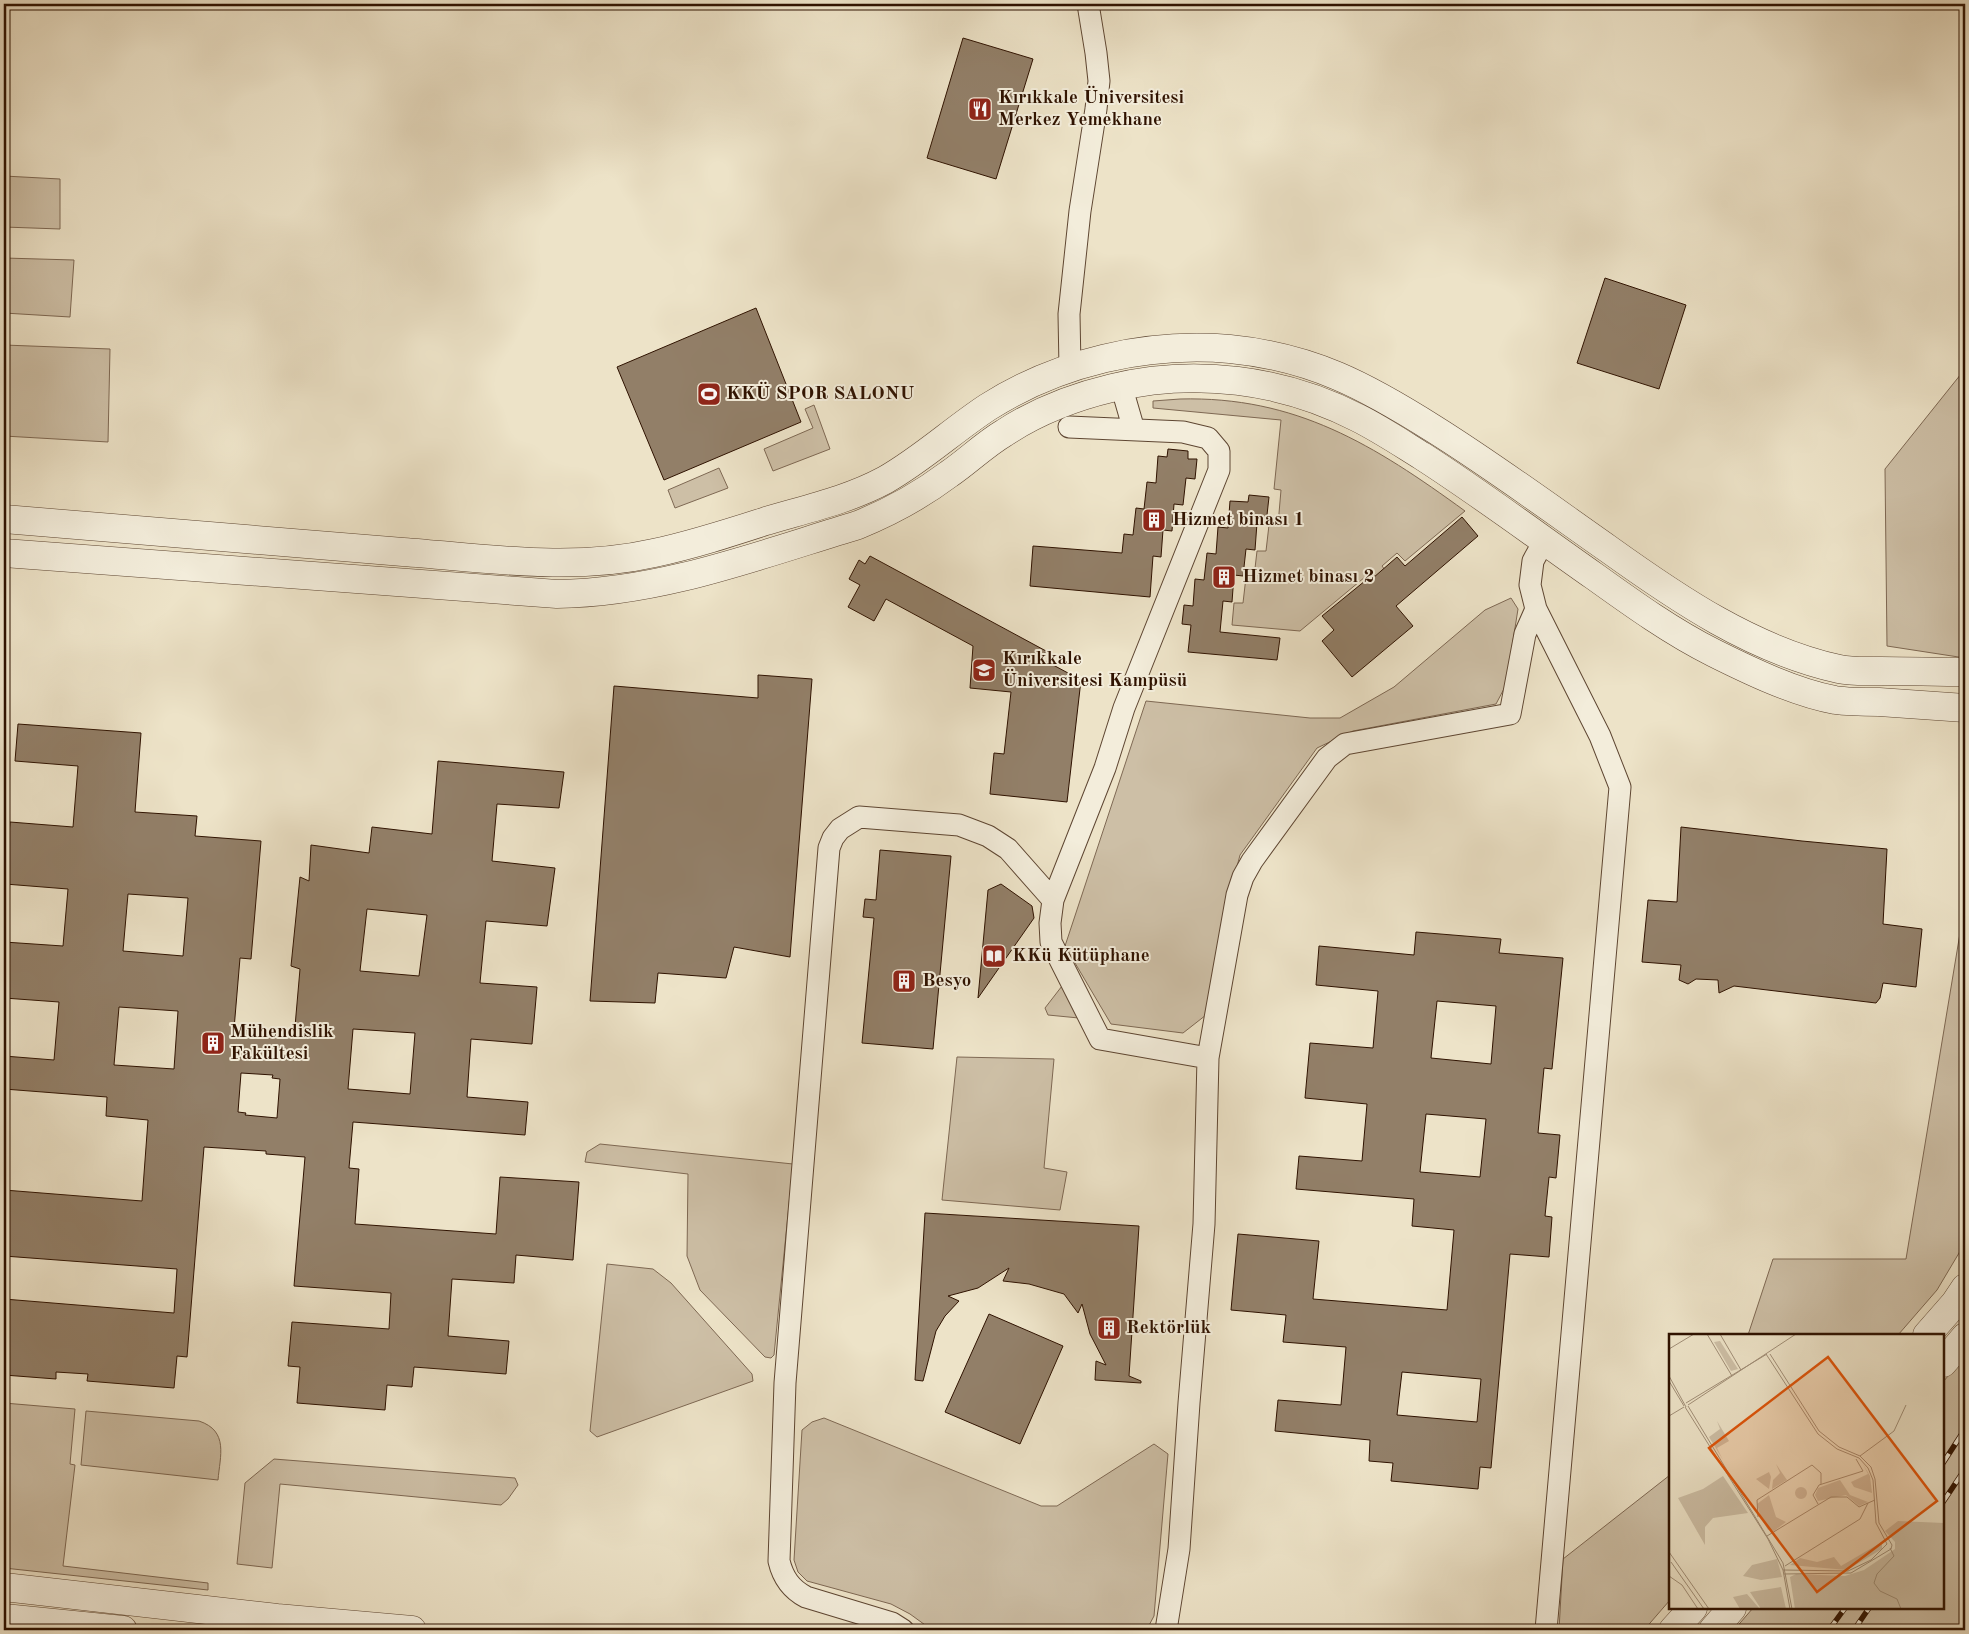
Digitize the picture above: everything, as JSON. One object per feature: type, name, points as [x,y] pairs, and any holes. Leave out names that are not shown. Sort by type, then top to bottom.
[{"type":"street","points":[[1070,368],[1070,314],[1080,211],[1099,81],[1088,4]]},
{"type":"street","points":[[4,519],[266,542],[558,564],[606,561],[656,553],[859,492],[908,466],[972,418],[1004,398],[1070,368],[1114,356],[1159,349],[1233,350],[1269,355],[1322,369],[1380,395],[1475,455],[1693,607],[1738,631],[1790,654],[1844,671],[1965,672]]},
{"type":"street","points":[[1263,384],[1269,355]]},
{"type":"street","points":[[1114,356],[1134,430]]},
{"type":"street","points":[[4,553],[556,594],[602,592],[662,582],[872,520],[924,491],[1018,424],[1064,402],[1121,386],[1162,379],[1230,379],[1263,384],[1328,403],[1373,426],[1458,480],[1638,607],[1678,633],[1714,653],[1768,677],[1836,700],[1965,708]]},
{"type":"street","points":[[1068,427],[1183,432],[1208,438],[1219,450],[1220,470],[1127,701],[1105,768],[1053,900],[1050,923],[1051,942],[1100,1039],[1208,1058]]},
{"type":"street","points":[[1546,1630],[1620,787],[1600,736],[1536,609],[1530,585],[1533,562],[1544,541],[1561,516]]},
{"type":"street","points":[[263,572],[266,542]]},
{"type":"street","points":[[1166,1630],[1179,1549],[1204,1224],[1208,1058],[1238,891],[1249,865],[1297,798],[1327,758],[1345,744],[1510,714],[1525,634],[1536,609]]},
{"type":"street","points":[[903,1630],[886,1622],[806,1597],[785,1579],[779,1561],[785,1383],[829,848],[833,838],[840,829],[859,817],[959,826],[981,833],[1008,848],[1053,900]]},
{"type":"street","points":[[1929,1334],[1965,1288]]},
{"type":"street","points":[[1944,1362],[1965,1337]]},
{"type":"street","points":[[4,1587],[297,1625],[412,1630]]},
{"type":"street","points":[[1673,1630],[1692,1609]]},
{"type":"street","points":[[1713,1630],[1731,1609]]},
{"type":"street","points":[[4,1618],[123,1630]]},
{"type":"shaded area","points":[[4,176],[60,179],[60,229],[4,227]]},
{"type":"shaded area","points":[[4,258],[74,260],[70,317],[4,313]]},
{"type":"shaded area","points":[[4,345],[110,349],[108,442],[4,436]]},
{"type":"shaded area","points":[[1965,369],[1965,658],[1887,646],[1885,469]]},
{"type":"shaded area","points":[[1180,399],[1222,400],[1261,406],[1297,416],[1332,429],[1398,465],[1465,511],[1405,561],[1397,553],[1382,566],[1389,575],[1380,582],[1371,572],[1300,631],[1232,625],[1234,603],[1243,603],[1246,577],[1254,577],[1257,551],[1266,551],[1269,525],[1278,525],[1281,490],[1274,489],[1281,420],[1153,408],[1153,401]]},
{"type":"shaded area","points":[[814,405],[830,449],[773,471],[764,449],[813,428],[805,409]]},
{"type":"shaded area","points":[[719,468],[728,488],[675,508],[668,490]]},
{"type":"shaded area","points":[[1511,598],[1518,609],[1506,685],[1496,704],[1353,731],[1317,748],[1240,855],[1224,917],[1206,1015],[1183,1033],[1111,1024],[1065,946],[1146,701],[1310,718],[1340,718],[1394,687],[1485,610]]},
{"type":"shaded area","points":[[1960,739],[1965,740],[1965,853]]},
{"type":"shaded area","points":[[1965,903],[1965,1243],[1937,1290],[1899,1334],[1748,1334],[1773,1259],[1906,1259]]},
{"type":"shaded area","points":[[1062,986],[1089,1019],[1048,1015],[1045,1008]]},
{"type":"shaded area","points":[[957,1057],[1054,1059],[1044,1168],[1067,1172],[1060,1210],[942,1200]]},
{"type":"shaded area","points":[[600,1144],[793,1164],[774,1355],[771,1358],[765,1357],[700,1290],[687,1256],[688,1174],[585,1162],[587,1152]]},
{"type":"shaded area","points":[[607,1264],[653,1269],[671,1283],[752,1374],[753,1381],[597,1437],[590,1431]]},
{"type":"shaded area","points":[[1965,1356],[1965,1630],[1734,1630],[1752,1609],[1944,1609],[1944,1381]]},
{"type":"shaded area","points":[[4,1403],[75,1409],[70,1464],[75,1465],[63,1566],[208,1583],[208,1590],[4,1568]]},
{"type":"shaded area","points":[[86,1411],[199,1421],[209,1425],[219,1438],[221,1453],[218,1480],[81,1465]]},
{"type":"shaded area","points":[[824,1418],[1041,1506],[1057,1506],[1154,1444],[1168,1454],[1154,1616],[1147,1629],[932,1630],[910,1614],[891,1604],[807,1581],[798,1572],[794,1560],[802,1430],[812,1422]]},
{"type":"shaded area","points":[[274,1459],[515,1478],[518,1485],[501,1505],[280,1484],[272,1568],[237,1564],[245,1483]]},
{"type":"shaded area","points":[[1669,1476],[1669,1601],[1644,1630],[1559,1630],[1563,1559]]},
{"type":"building","name":"Kırıkkale Üniversitesi Merkez Yemekhane","points":[[963,38],[1033,59],[996,179],[927,158]]},
{"type":"building","points":[[1605,278],[1686,305],[1659,389],[1577,363]]},
{"type":"building","name":"KKÜ SPOR SALONU","points":[[756,308],[801,422],[664,480],[617,367]]},
{"type":"building","name":"Hizmet binası 1","points":[[1168,449],[1188,451],[1188,459],[1197,459],[1195,479],[1186,478],[1183,505],[1174,504],[1172,531],[1163,530],[1161,557],[1153,556],[1150,597],[1030,586],[1033,546],[1122,553],[1124,534],[1133,535],[1136,508],[1144,509],[1147,482],[1156,483],[1158,456],[1167,457]]},
{"type":"building","name":"Hizmet binası 2","points":[[1249,495],[1269,497],[1266,524],[1257,523],[1255,550],[1246,549],[1243,576],[1234,575],[1232,602],[1223,601],[1220,632],[1280,638],[1277,660],[1188,652],[1191,625],[1182,624],[1184,605],[1193,606],[1195,579],[1204,580],[1207,553],[1216,554],[1218,527],[1228,528],[1230,501],[1248,502]]},
{"type":"building","points":[[1462,517],[1478,536],[1396,606],[1413,626],[1352,677],[1322,641],[1334,630],[1322,616],[1371,576],[1373,578],[1397,557],[1405,566]]},
{"type":"building","points":[[870,556],[1046,651],[1042,659],[1081,680],[1067,802],[990,794],[994,753],[1004,754],[1011,692],[970,688],[973,646],[886,599],[874,621],[848,607],[860,585],[849,579],[859,560],[865,564]]},
{"type":"building","points":[[758,675],[812,679],[790,957],[734,947],[726,978],[658,973],[655,1003],[590,1001],[614,686],[758,698]]},
{"type":"building","points":[[18,724],[141,733],[135,812],[197,816],[195,836],[261,841],[251,959],[240,958],[234,1029],[252,1031],[252,1034],[294,1038],[300,969],[291,966],[300,877],[309,881],[311,845],[369,853],[372,827],[432,834],[438,761],[564,772],[559,808],[497,804],[492,861],[555,868],[547,926],[486,921],[480,983],[537,987],[532,1044],[471,1039],[467,1097],[528,1102],[525,1135],[353,1122],[349,1168],[359,1169],[355,1224],[496,1234],[500,1177],[579,1182],[573,1260],[516,1255],[514,1283],[452,1279],[448,1336],[509,1341],[506,1374],[414,1367],[412,1387],[387,1385],[385,1410],[297,1403],[300,1367],[288,1366],[292,1322],[389,1329],[391,1293],[294,1286],[305,1157],[266,1154],[266,1151],[204,1147],[187,1357],[177,1356],[174,1388],[87,1381],[88,1374],[56,1372],[56,1379],[4,1375],[4,1299],[174,1313],[177,1269],[4,1256],[4,1190],[142,1201],[148,1120],[106,1116],[107,1097],[4,1089],[4,1056],[54,1060],[59,1002],[4,998],[4,942],[63,946],[68,889],[5,884],[10,822],[73,827],[78,766],[15,761]],"holes":[[[128,894],[188,898],[183,956],[123,951]],[[367,909],[427,915],[419,976],[360,971]],[[119,1007],[178,1011],[174,1069],[114,1065]],[[353,1029],[415,1033],[410,1094],[348,1089]],[[241,1073],[273,1075],[272,1078],[280,1079],[277,1118],[245,1115],[246,1113],[238,1112]]]},
{"type":"building","points":[[1681,827],[1887,849],[1883,924],[1922,929],[1916,987],[1883,983],[1880,998],[1876,1003],[1734,986],[1719,993],[1718,980],[1696,979],[1688,984],[1679,980],[1681,965],[1642,962],[1648,900],[1677,902]]},
{"type":"building","name":"Besyo","points":[[880,850],[951,856],[933,1049],[862,1043],[874,918],[863,917],[865,899],[876,900]]},
{"type":"building","name":"KKü Kütüphane","points":[[1001,884],[1032,906],[1034,918],[978,998],[988,890]]},
{"type":"building","points":[[1416,932],[1501,939],[1499,953],[1563,958],[1552,1069],[1544,1068],[1538,1133],[1560,1135],[1556,1178],[1549,1177],[1545,1216],[1552,1217],[1549,1257],[1510,1254],[1491,1468],[1480,1467],[1478,1489],[1391,1481],[1393,1463],[1369,1461],[1370,1440],[1275,1431],[1278,1400],[1341,1405],[1346,1347],[1283,1342],[1286,1315],[1231,1310],[1238,1234],[1319,1241],[1313,1299],[1447,1310],[1454,1230],[1412,1226],[1414,1199],[1296,1189],[1299,1156],[1362,1161],[1367,1104],[1305,1098],[1310,1043],[1373,1048],[1378,991],[1316,985],[1319,946],[1414,955]],"holes":[[[1437,1001],[1496,1006],[1491,1064],[1431,1058]],[[1426,1114],[1486,1119],[1480,1177],[1420,1172]],[[1402,1372],[1481,1379],[1477,1422],[1397,1415]]]},
{"type":"building","name":"Rektörlük","points":[[925,1213],[1139,1226],[1129,1376],[1141,1381],[1141,1383],[1095,1380],[1096,1361],[1106,1365],[1090,1334],[1082,1304],[1078,1313],[1064,1294],[1029,1284],[1003,1281],[1009,1268],[978,1288],[948,1296],[959,1301],[945,1316],[936,1331],[923,1381],[915,1380]]},
{"type":"building","points":[[989,1314],[1063,1346],[1020,1444],[945,1412]]},
{"type":"railway","points":[[1944,1461],[1965,1429]]},
{"type":"railway","points":[[1944,1500],[1965,1469]]},
{"type":"railway","points":[[1829,1630],[1844,1609]]},
{"type":"railway","points":[[1854,1630],[1868,1609]]},
{"type":"place","name":"Kırıkkale Üniversitesi Merkez Yemekhane","points":[[980,109]]},
{"type":"place","name":"KKÜ SPOR SALONU","points":[[709,394]]},
{"type":"place","name":"Hizmet binası 1","points":[[1154,520]]},
{"type":"place","name":"Hizmet binası 2","points":[[1224,577]]},
{"type":"place","name":"Kırıkkale Üniversitesi Kampüsü","points":[[984,670]]},
{"type":"place","name":"KKü Kütüphane","points":[[994,956]]},
{"type":"place","name":"Besyo","points":[[904,981]]},
{"type":"place","name":"Mühendislik Fakültesi","points":[[213,1043]]},
{"type":"place","name":"Rektörlük","points":[[1109,1328]]}]
